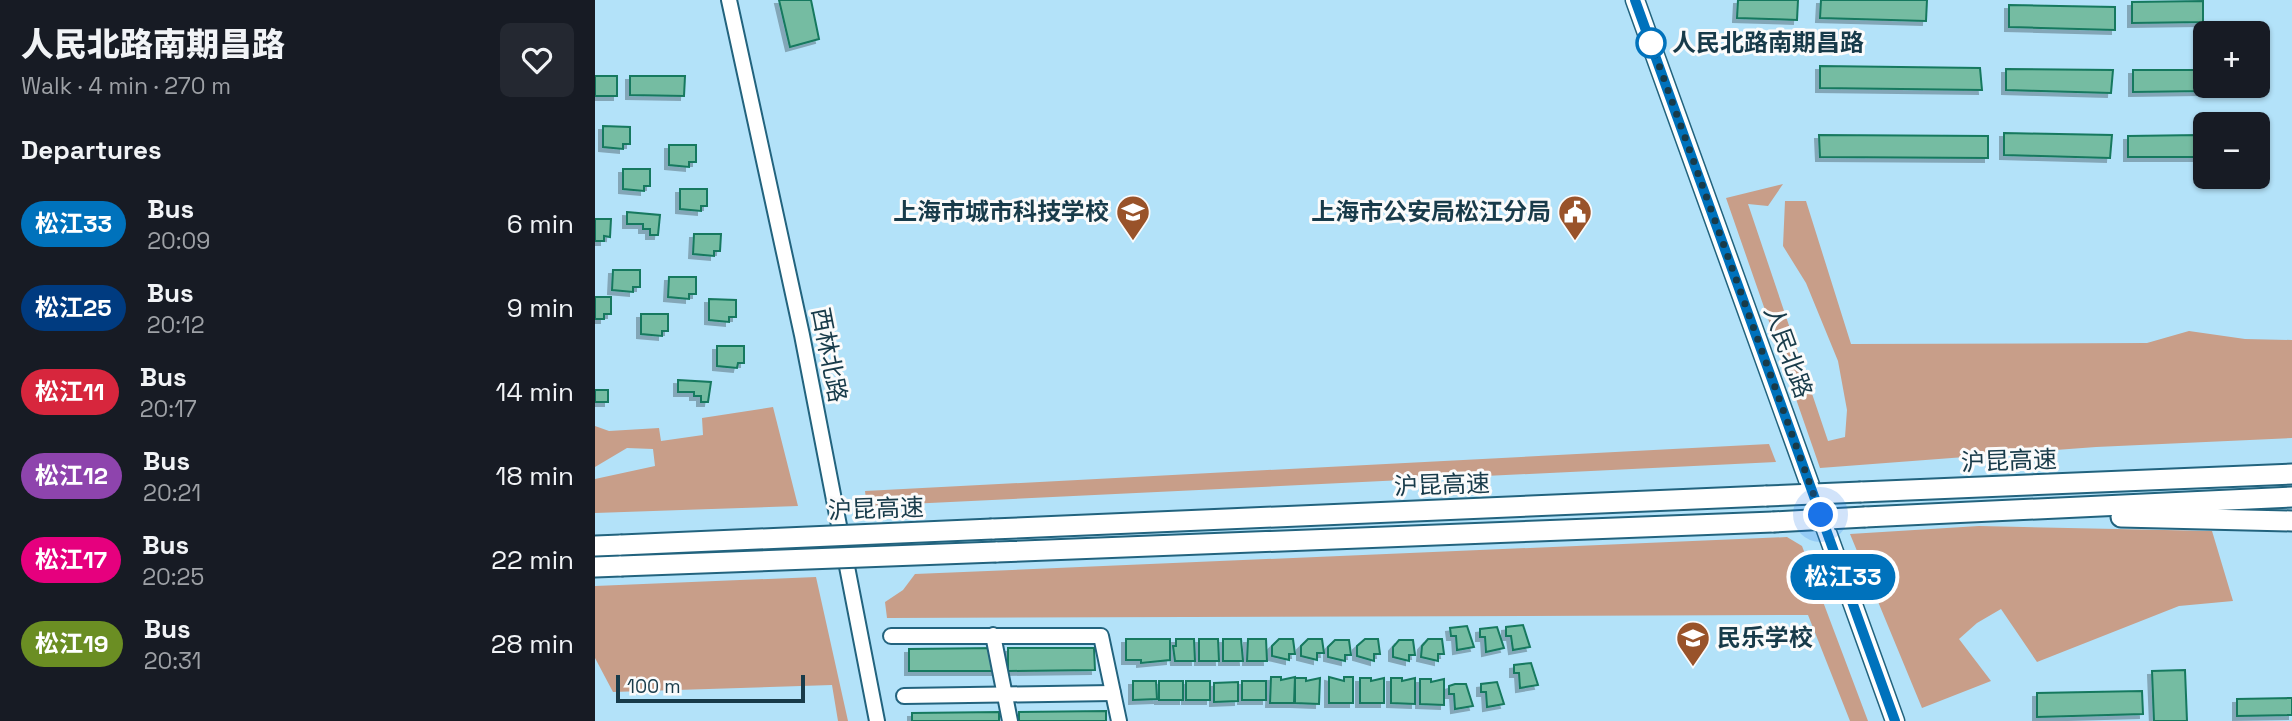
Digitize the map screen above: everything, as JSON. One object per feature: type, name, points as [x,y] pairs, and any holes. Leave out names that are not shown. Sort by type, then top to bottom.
[{"type":"highway","points":[[1993,486],[2292,460]]},
{"type":"highway","name":"沪昆高速","points":[[595,546],[2292,474]]},
{"type":"highway","name":"沪昆高速","points":[[595,567],[1773,522],[2292,497]]},
{"type":"highway","points":[[1994,512],[2292,521]]},
{"type":"main road","name":"人民北路","points":[[1635,0],[1895,721]]},
{"type":"street","name":"西林北路","points":[[729,0],[802,335],[877,721]]},
{"type":"street","points":[[993,635],[1010,721]]},
{"type":"street","points":[[891,636],[1101,636],[1119,721]]},
{"type":"street","points":[[904,696],[1113,693]]},
{"type":"shaded area","points":[[1783,184],[1768,206],[1748,204],[1828,441],[1845,437],[1847,410],[1838,361],[1806,283],[1783,246],[1785,201],[1806,201],[1851,344],[2147,343],[2189,331],[2245,339],[2292,340],[2292,438],[2096,447],[1820,468],[1726,198]]},
{"type":"shaded area","points":[[773,407],[798,506],[595,513],[595,479],[655,466],[653,449],[627,448],[595,467],[595,426],[609,431],[659,428],[661,441],[703,435],[702,418]]},
{"type":"shaded area","points":[[1769,444],[1776,462],[867,506],[865,491]]},
{"type":"shaded area","points":[[1979,526],[2212,531],[2233,601],[2179,606],[2037,662],[2001,609],[1977,623],[1959,639],[1991,681],[1922,708],[1850,534]]},
{"type":"shaded area","points":[[1787,537],[1802,546],[1868,721],[1850,721],[1808,615],[887,618],[885,602],[903,590],[915,574]]},
{"type":"shaded area","points":[[816,577],[848,721],[838,721],[832,685],[613,692],[595,658],[595,586]]},
{"type":"building","points":[[779,0],[811,0],[819,39],[790,47]]},
{"type":"building","points":[[1738,0],[1798,0],[1797,20],[1737,18]]},
{"type":"building","points":[[1821,0],[1927,0],[1926,21],[1820,18]]},
{"type":"building","points":[[2203,1],[2203,21],[2132,23],[2132,2]]},
{"type":"building","points":[[2009,5],[2115,7],[2115,30],[2009,27]]},
{"type":"building","points":[[1820,66],[1980,68],[1982,90],[1820,88]]},
{"type":"building","points":[[2006,69],[2113,70],[2111,93],[2006,90]]},
{"type":"building","points":[[2133,70],[2193,70],[2193,91],[2133,92]]},
{"type":"building","points":[[595,76],[617,76],[617,96],[595,96]]},
{"type":"building","points":[[630,76],[685,76],[684,96],[630,95]]},
{"type":"building","points":[[603,126],[630,127],[630,144],[623,144],[623,149],[603,147]]},
{"type":"building","points":[[2004,133],[2112,135],[2110,158],[2004,155]]},
{"type":"building","points":[[1819,135],[1988,136],[1988,158],[1820,157]]},
{"type":"building","points":[[2193,135],[2193,157],[2128,157],[2128,136]]},
{"type":"building","points":[[669,145],[696,145],[696,162],[689,162],[689,167],[669,165]]},
{"type":"building","points":[[623,169],[650,169],[650,186],[644,186],[644,191],[623,189]]},
{"type":"building","points":[[680,189],[707,189],[707,206],[701,206],[701,211],[680,209]]},
{"type":"building","points":[[627,212],[660,215],[658,235],[650,235],[650,229],[643,229],[643,224],[627,224]]},
{"type":"building","points":[[595,219],[611,219],[610,237],[604,236],[604,241],[595,241]]},
{"type":"building","points":[[694,234],[721,234],[720,251],[714,251],[714,256],[693,254]]},
{"type":"building","points":[[613,270],[640,270],[640,287],[633,287],[633,292],[612,290]]},
{"type":"building","points":[[669,277],[696,277],[696,294],[689,294],[689,299],[668,297]]},
{"type":"building","points":[[595,297],[611,297],[611,314],[604,314],[604,319],[595,319]]},
{"type":"building","points":[[709,299],[736,300],[736,317],[729,317],[729,322],[709,320]]},
{"type":"building","points":[[641,314],[668,314],[668,331],[662,331],[662,336],[641,334]]},
{"type":"building","points":[[717,346],[744,346],[744,363],[738,363],[737,368],[717,366]]},
{"type":"building","points":[[678,380],[711,382],[708,402],[701,402],[701,396],[694,396],[694,392],[678,392]]},
{"type":"building","points":[[595,390],[608,390],[608,402],[595,402]]},
{"type":"building","points":[[1523,625],[1530,647],[1513,650],[1511,636],[1506,636],[1506,627]]},
{"type":"building","points":[[1467,626],[1474,647],[1457,650],[1456,636],[1451,636],[1450,628]]},
{"type":"building","points":[[1497,627],[1504,648],[1486,652],[1485,637],[1480,637],[1480,629]]},
{"type":"building","points":[[1126,639],[1170,639],[1170,660],[1141,663],[1141,660],[1126,660]]},
{"type":"building","points":[[1176,639],[1194,639],[1195,661],[1175,661],[1173,646],[1176,646]]},
{"type":"building","points":[[1199,639],[1218,639],[1219,661],[1199,661]]},
{"type":"building","points":[[1223,639],[1241,639],[1243,661],[1223,661]]},
{"type":"building","points":[[1248,639],[1266,639],[1267,661],[1247,661]]},
{"type":"building","points":[[1279,639],[1293,639],[1295,654],[1289,654],[1289,660],[1272,656],[1272,646]]},
{"type":"building","points":[[1308,639],[1322,639],[1324,653],[1317,653],[1317,660],[1301,656],[1301,646]]},
{"type":"building","points":[[1365,639],[1378,639],[1380,654],[1374,654],[1374,661],[1357,656],[1357,646]]},
{"type":"building","points":[[1428,639],[1442,639],[1444,654],[1438,654],[1438,661],[1421,657],[1422,646]]},
{"type":"building","points":[[1335,640],[1349,640],[1351,655],[1345,655],[1345,661],[1328,657],[1328,647]]},
{"type":"building","points":[[1399,640],[1413,640],[1415,655],[1409,655],[1409,661],[1393,657],[1393,647]]},
{"type":"building","points":[[995,648],[995,671],[909,671],[909,649]]},
{"type":"building","points":[[1008,648],[1094,648],[1095,670],[1008,671]]},
{"type":"building","points":[[1531,663],[1538,685],[1520,688],[1519,673],[1514,673],[1514,665]]},
{"type":"building","points":[[2185,670],[2187,721],[2154,721],[2152,671]]},
{"type":"building","points":[[1271,677],[1281,677],[1281,680],[1295,677],[1294,703],[1270,703]]},
{"type":"building","points":[[1329,677],[1344,681],[1344,677],[1353,677],[1353,703],[1329,703]]},
{"type":"building","points":[[1295,678],[1306,678],[1306,681],[1320,678],[1319,704],[1295,703]]},
{"type":"building","points":[[1360,678],[1371,678],[1371,681],[1384,678],[1384,703],[1360,703]]},
{"type":"building","points":[[1391,678],[1402,678],[1402,681],[1415,678],[1415,704],[1391,703]]},
{"type":"building","points":[[1420,679],[1431,679],[1431,682],[1444,679],[1444,705],[1420,704]]},
{"type":"building","points":[[1133,681],[1156,681],[1157,699],[1133,700]]},
{"type":"building","points":[[1159,681],[1183,681],[1183,700],[1159,700]]},
{"type":"building","points":[[1186,681],[1210,681],[1210,700],[1186,700]]},
{"type":"building","points":[[1242,681],[1266,681],[1266,700],[1242,700]]},
{"type":"building","points":[[1238,682],[1238,701],[1214,702],[1214,683]]},
{"type":"building","points":[[1497,682],[1504,704],[1487,707],[1486,692],[1481,692],[1481,684]]},
{"type":"building","points":[[1466,684],[1473,706],[1455,709],[1454,694],[1449,694],[1449,686]]},
{"type":"building","points":[[2142,691],[2143,714],[2037,717],[2037,693]]},
{"type":"building","points":[[2292,698],[2292,715],[2237,716],[2237,699]]},
{"type":"building","points":[[1106,711],[1106,721],[1019,721],[1019,712]]},
{"type":"building","points":[[999,712],[999,721],[912,721],[912,713]]},
{"type":"bus line","name":"松江33","points":[[1635,0],[1895,721]]},
{"type":"place","name":"人民北路南期昌路","points":[[1651,43]]},
{"type":"place","name":"上海市城市科技学校","points":[[1133,242]]},
{"type":"place","name":"上海市公安局松江分局","points":[[1575,242]]},
{"type":"place","name":"民乐学校","points":[[1693,668]]},
{"type":"route","points":[[1651,43],[1821,515]]}]
